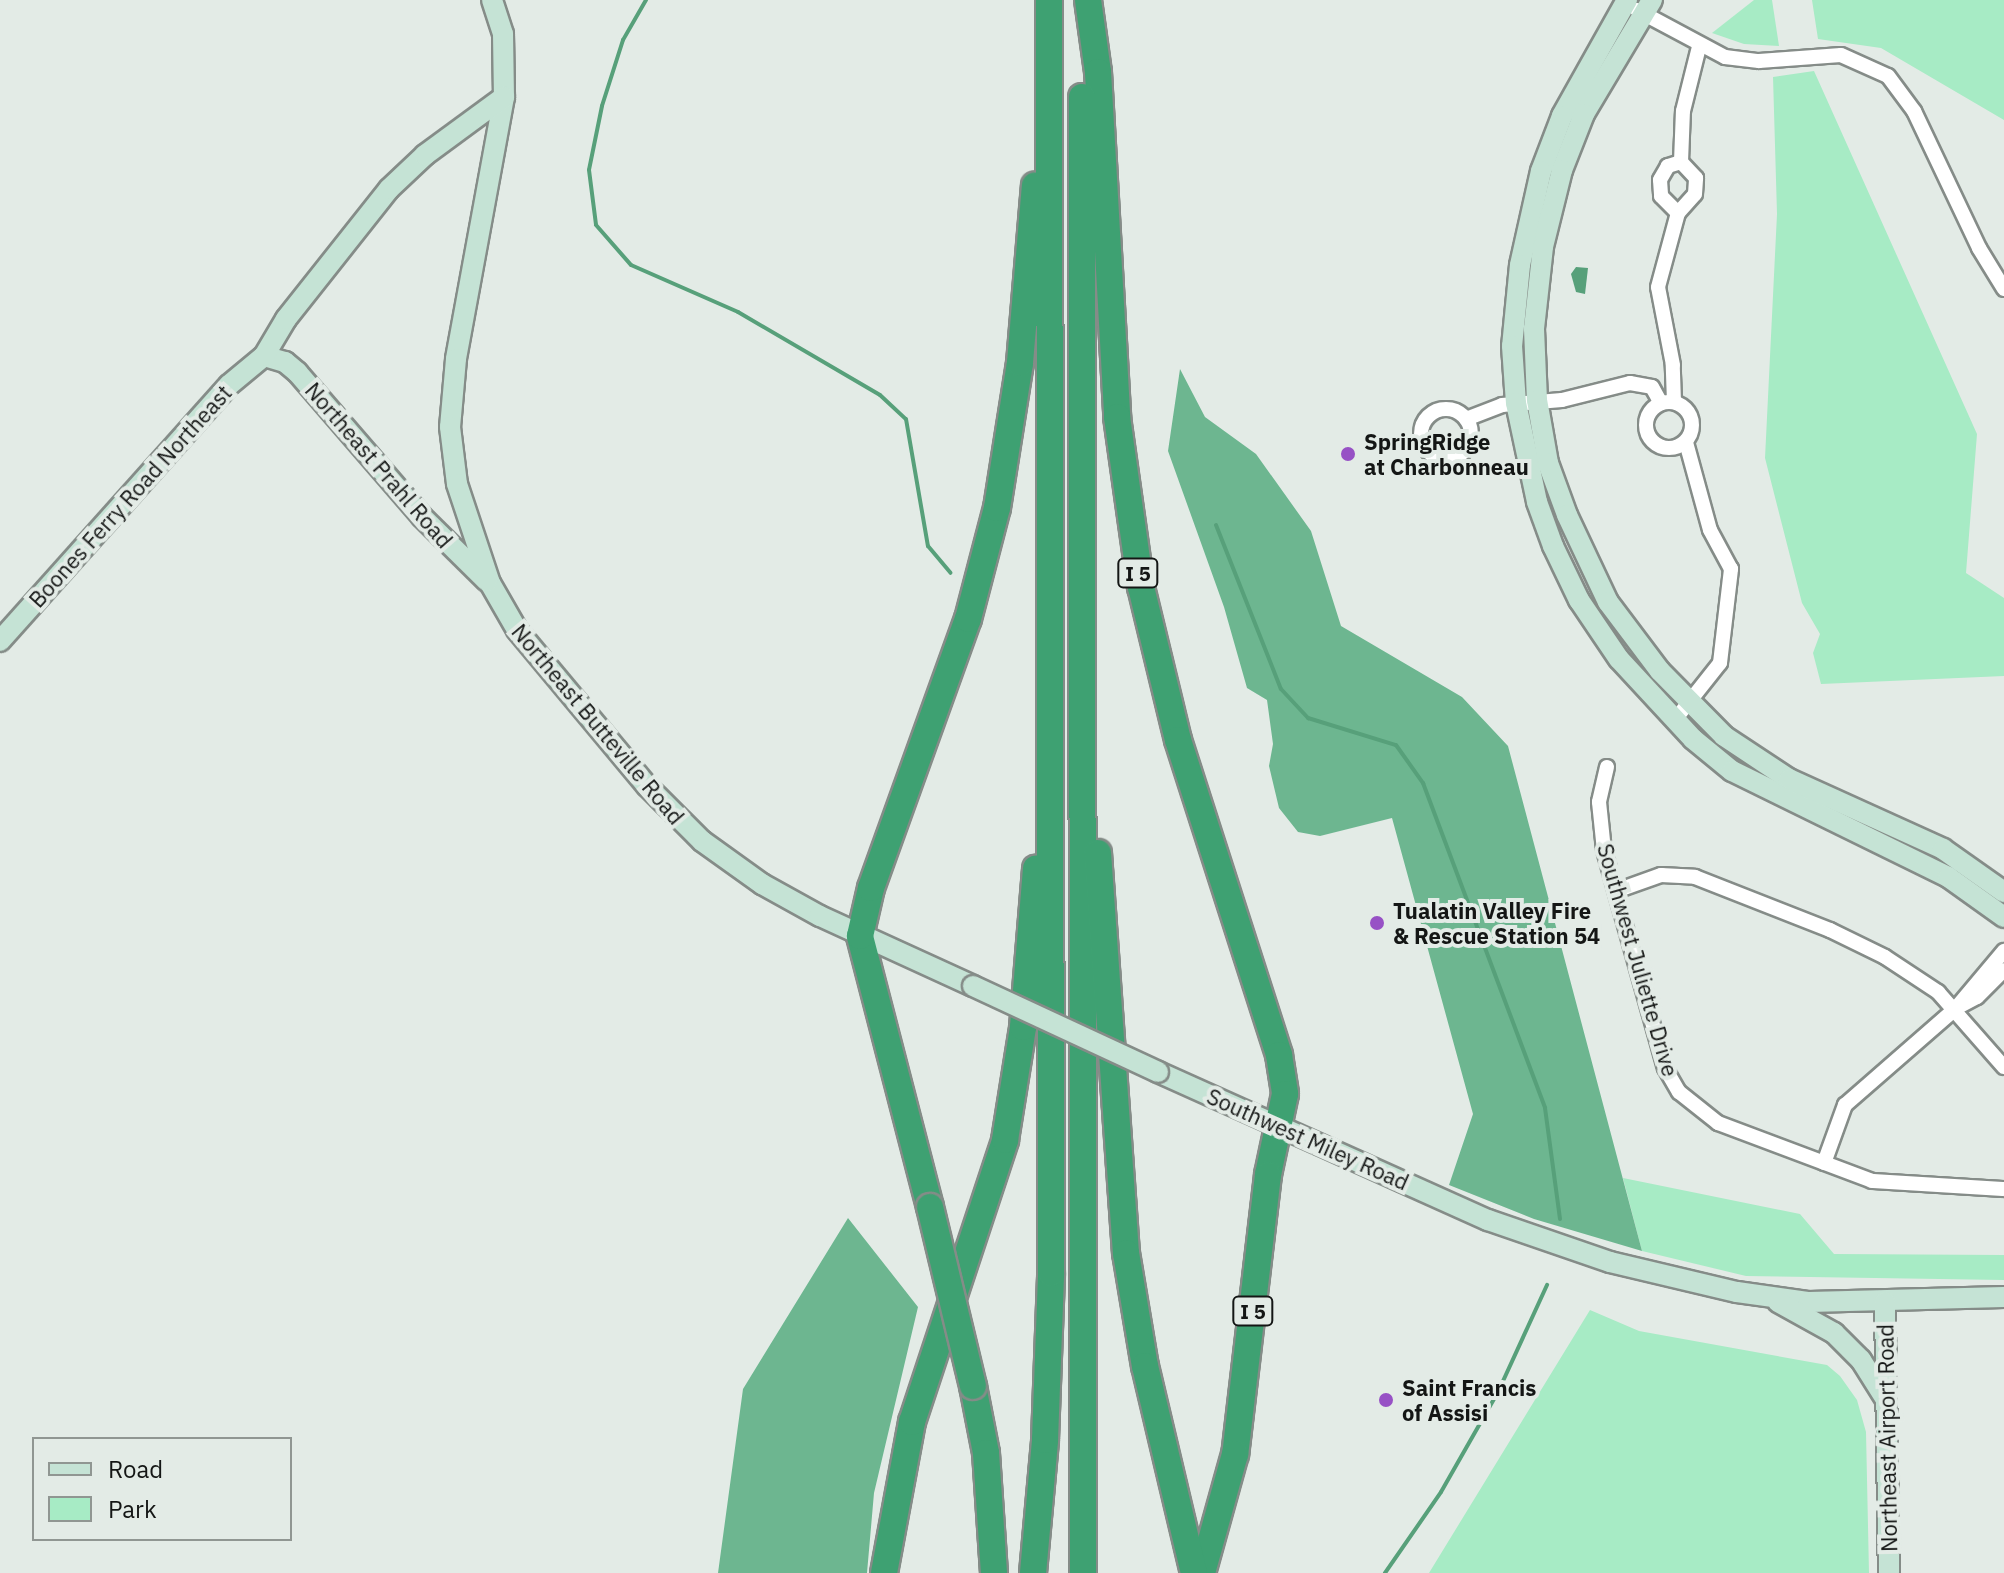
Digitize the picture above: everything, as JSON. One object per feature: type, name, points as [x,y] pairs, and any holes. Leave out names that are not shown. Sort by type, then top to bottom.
[{"type":"highway","points":[[1033,1573],[1045,1440],[1051,1273],[1049,0]]},
{"type":"highway","name":"I 5","points":[[1083,1573],[1086,0]]},
{"type":"highway","name":"I 5","points":[[1086,0],[1098,72],[1110,318],[1130,526],[1178,740],[1279,1055],[1285,1094],[1281,1127],[1268,1175],[1244,1392],[1226,1495],[1202,1573]]},
{"type":"highway","points":[[994,1573],[986,1453],[973,1386],[860,936],[871,888],[968,619],[997,508],[1020,363],[1049,39]]},
{"type":"highway","name":"I 5","points":[[1083,708],[1100,873],[1126,1253],[1145,1366],[1194,1573]]},
{"type":"highway","points":[[884,1573],[912,1422],[1005,1140],[1023,1027],[1051,758]]},
{"type":"street","name":"Northeast Butteville Road","points":[[492,0],[506,51],[504,97],[451,406],[457,484],[490,583],[517,630],[682,824],[762,884],[860,936]]},
{"type":"street","points":[[2004,289],[1979,248],[1914,111],[1888,76],[1841,55],[1759,61],[1699,47],[1634,3],[1562,116],[1528,217],[1513,329],[1526,401],[1537,502],[1565,573],[1619,659],[1674,721],[1732,771],[1948,877],[2004,917]]},
{"type":"street","points":[[1686,442],[1662,448],[1647,435],[1647,416],[1668,402],[1673,365],[1658,287],[1678,213],[1695,194],[1696,178],[1681,162],[1683,111],[1699,47]]},
{"type":"street","name":"Boones Ferry Road Northeast","points":[[0,641],[229,385],[264,356],[286,319],[389,189],[425,155],[504,97]]},
{"type":"street","points":[[1678,213],[1661,196],[1660,180],[1668,166],[1681,162]]},
{"type":"street","name":"Northeast Prahl Road","points":[[264,356],[285,362],[297,372],[422,517],[490,583]]},
{"type":"street","points":[[1466,419],[1526,401],[1562,400],[1630,383],[1652,387],[1668,402],[1689,413],[1693,424],[1686,442],[1706,519],[1731,569],[1720,663],[1674,721]]},
{"type":"street","points":[[1526,401],[1580,547],[1608,602],[1690,703],[1724,736],[1778,772],[1921,838],[2004,892]]},
{"type":"street","name":"Southwest Juliette Drive","points":[[1607,767],[1599,819],[1665,1068],[1679,1092],[1707,1118],[1824,1163],[1906,1187],[2004,1189]]},
{"type":"street","points":[[1616,891],[1661,875],[1707,880],[1885,957],[1956,1008],[2004,1067]]},
{"type":"street","name":"Southwest Miley Road","points":[[860,936],[1281,1127],[1554,1244],[1771,1298]]},
{"type":"street","points":[[1824,1163],[1845,1105],[1956,1008],[2004,951]]},
{"type":"street","points":[[1956,1008],[1977,997],[2004,970]]},
{"type":"street","points":[[1771,1298],[1885,1302],[2004,1297]]},
{"type":"street","points":[[1771,1298],[1834,1333],[1861,1360],[1887,1401]]},
{"type":"street","name":"Northeast Airport Road","points":[[1885,1302],[1889,1573]]},
{"type":"green space","points":[[1754,0],[1772,0],[1779,46],[1744,44],[1712,33]]},
{"type":"green space","points":[[1812,0],[2004,0],[2004,120],[1881,48],[1818,39]]},
{"type":"green space","points":[[1814,71],[1977,434],[1966,573],[2004,598],[2004,676],[1821,684],[1813,653],[1820,634],[1802,603],[1765,458],[1777,214],[1773,77]]},
{"type":"green space","points":[[1623,1178],[1800,1214],[1834,1254],[2004,1255],[2004,1280],[1746,1276],[1642,1251]]},
{"type":"green space","points":[[1590,1310],[1639,1331],[1827,1365],[1840,1376],[1857,1400],[1866,1432],[1869,1573],[1429,1573]]},
{"type":"shaded area","points":[[1576,267],[1588,268],[1585,294],[1576,292],[1571,274]]},
{"type":"shaded area","points":[[1180,369],[1205,417],[1256,454],[1311,531],[1341,626],[1462,697],[1508,746],[1642,1251],[1534,1219],[1449,1185],[1473,1114],[1392,818],[1320,836],[1298,832],[1279,808],[1269,766],[1273,744],[1267,700],[1247,688],[1224,607],[1168,451]]},
{"type":"shaded area","points":[[848,1218],[918,1307],[874,1493],[867,1573],[718,1573],[743,1389]]},
{"type":"waterway","points":[[646,0],[623,40],[602,106],[589,170],[596,225],[631,265],[738,312],[880,395],[906,419],[928,546],[951,573]]},
{"type":"waterway","points":[[1216,525],[1281,689],[1308,718],[1396,745],[1423,783],[1545,1108],[1560,1219]]},
{"type":"waterway","points":[[1385,1573],[1441,1492],[1498,1392],[1547,1285]]},
{"type":"place","name":"SpringRidge at Charbonneau","points":[[1348,454]]},
{"type":"place","name":"Tualatin Valley Fire & Rescue Station 54","points":[[1377,923]]},
{"type":"place","name":"Saint Francis of Assisi","points":[[1386,1400]]}]
